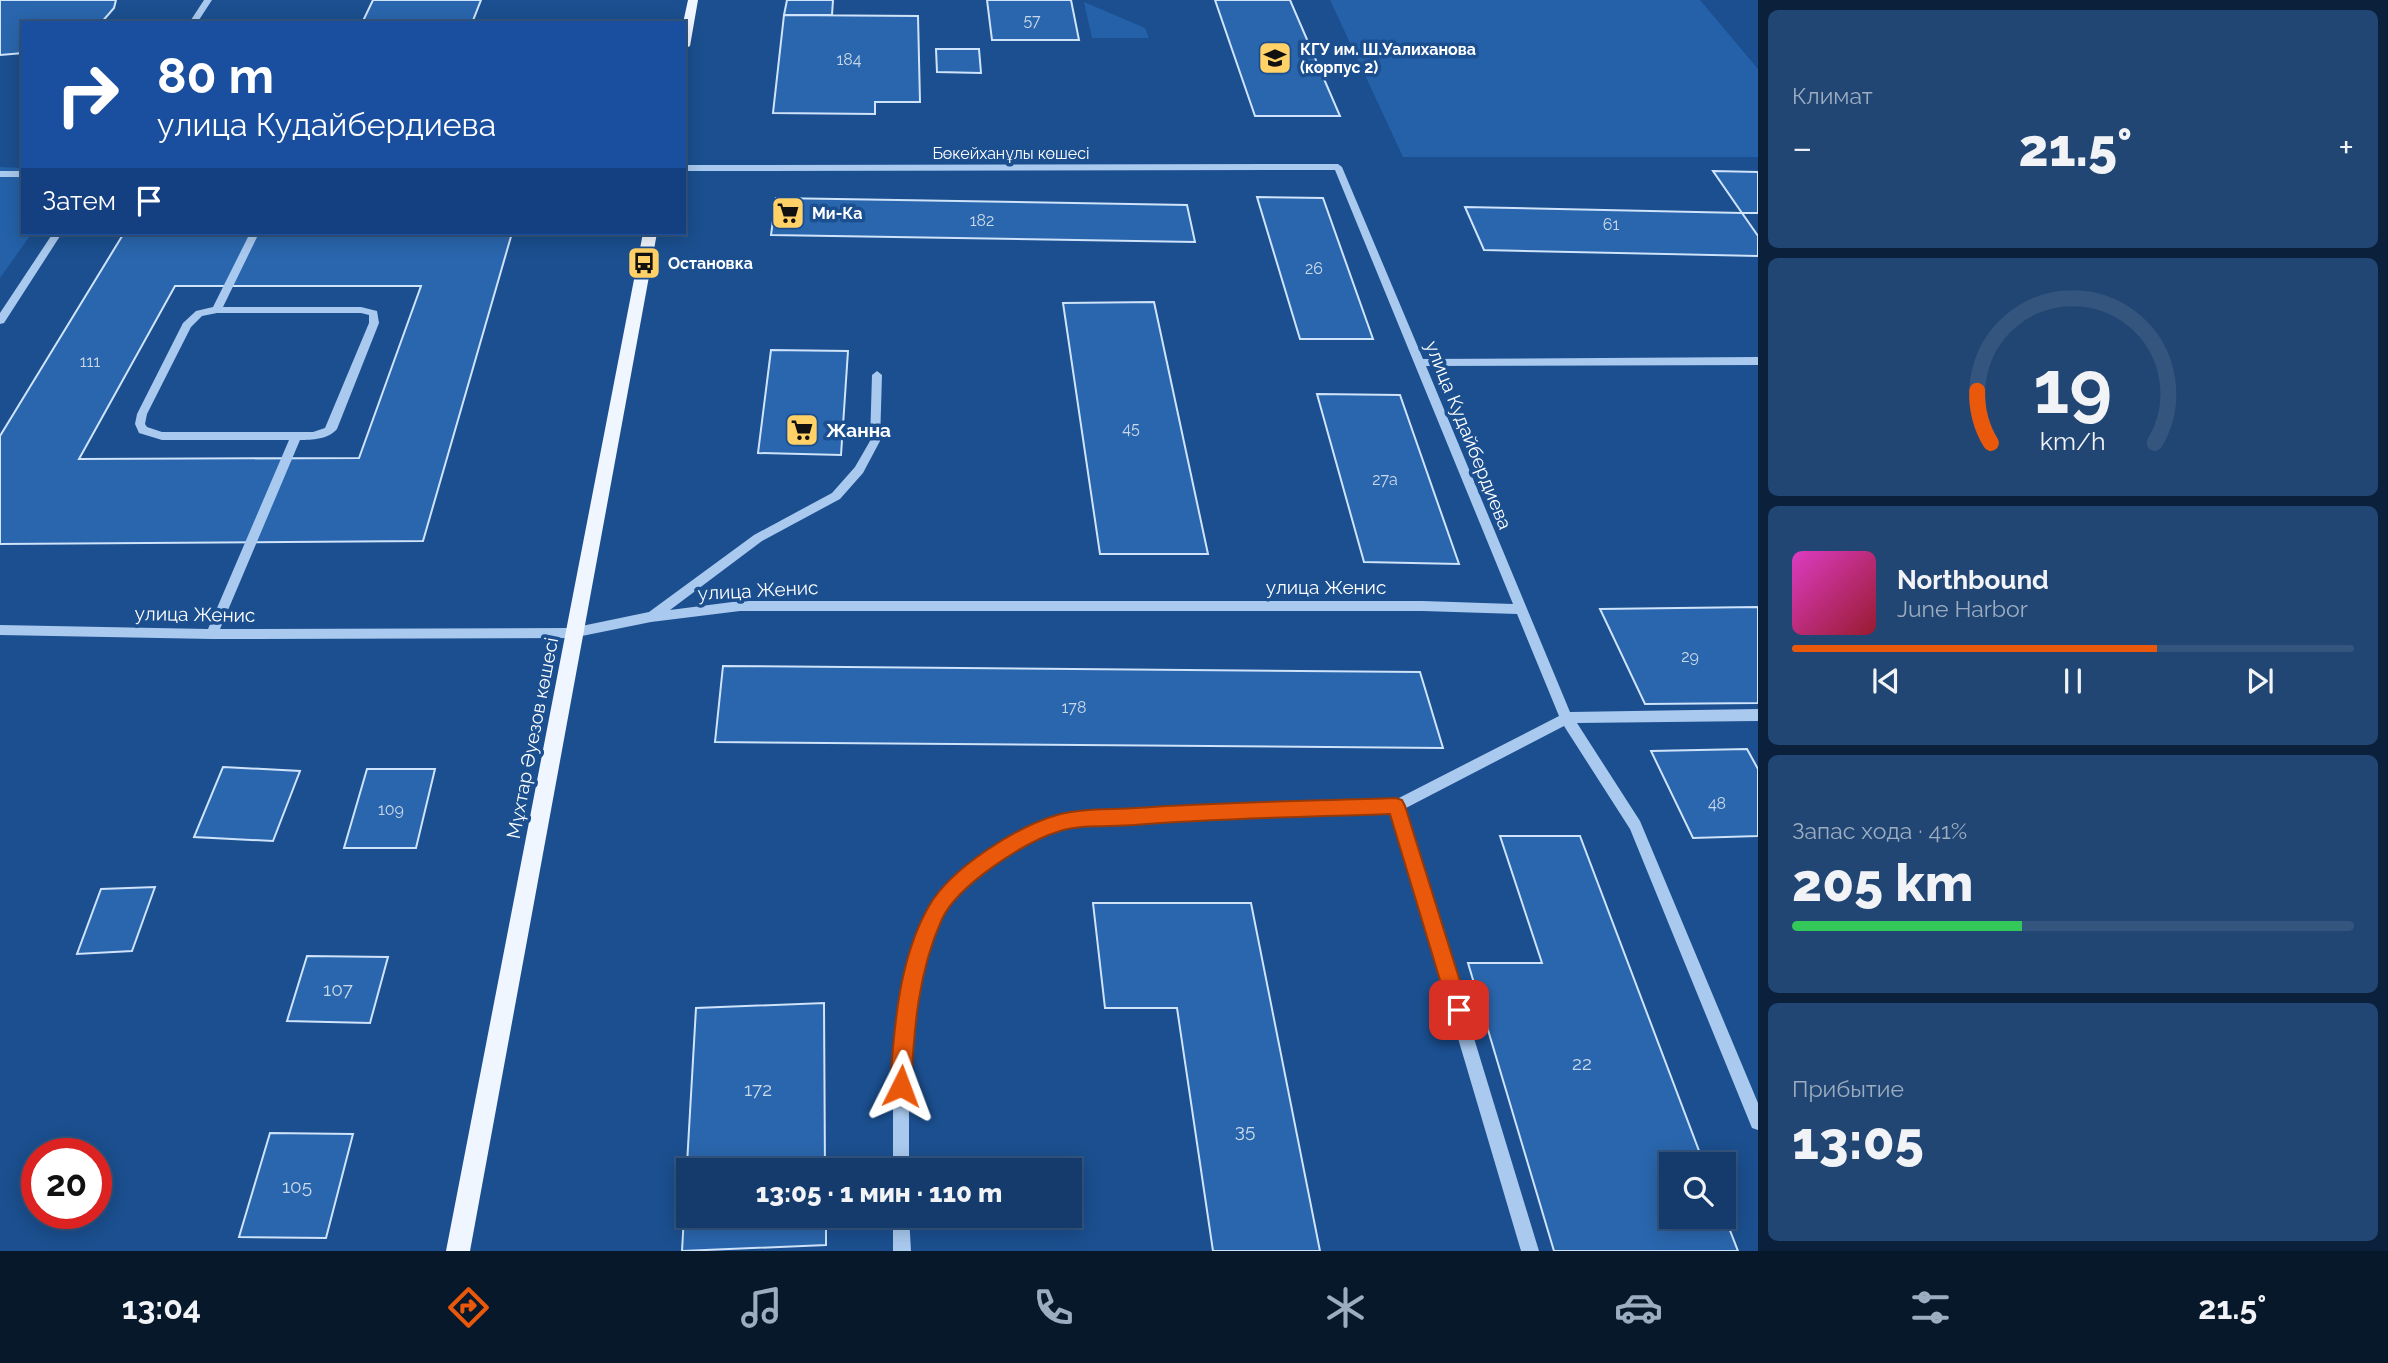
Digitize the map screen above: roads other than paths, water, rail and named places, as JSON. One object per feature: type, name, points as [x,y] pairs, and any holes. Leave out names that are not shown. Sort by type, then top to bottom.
[{"type":"main road","points":[[686,34],[692,0]]},
{"type":"main road","name":"Мұхтар Әуезов көшесі","points":[[458,1251],[572,633],[650,235]]},
{"type":"street","points":[[194,21],[208,0]]},
{"type":"street","name":"Бөкейханұлы көшесі","points":[[686,168],[1338,167]]},
{"type":"street","name":"улица Кудайбердиева","points":[[1338,167],[1566,718],[1635,825],[1758,1122]]},
{"type":"street","points":[[0,174],[21,174]]},
{"type":"street","points":[[0,321],[56,235]]},
{"type":"street","points":[[217,310],[253,235]]},
{"type":"street","points":[[217,310],[361,310],[374,313],[374,323],[333,426],[321,434],[296,436],[162,436],[143,430],[142,414],[187,325],[199,313],[217,310]]},
{"type":"street","points":[[1419,363],[1758,361]]},
{"type":"street","points":[[651,617],[758,538],[836,496],[859,470],[875,441],[877,374]]},
{"type":"street","points":[[212,634],[296,436]]},
{"type":"street","name":"улица Женис","points":[[0,631],[212,634],[572,633],[651,617],[740,606],[1423,606],[1520,609]]},
{"type":"street","points":[[1530,1251],[1396,806],[1566,718],[1758,715]]},
{"type":"street","points":[[901,1228],[902,1251]]},
{"type":"lane","points":[[901,1158],[904,1025],[914,968],[936,911],[963,880],[1011,845],[1059,822],[1157,815],[1396,806]]},
{"type":"place","name":"КГУ им. Ш.Уалиханова (корпус 2)","points":[[1275,58]]},
{"type":"place","name":"Ми-Ка","points":[[788,213]]},
{"type":"place","name":"Остановка","points":[[644,263]]},
{"type":"place","name":"Жанна","points":[[802,430]]}]
